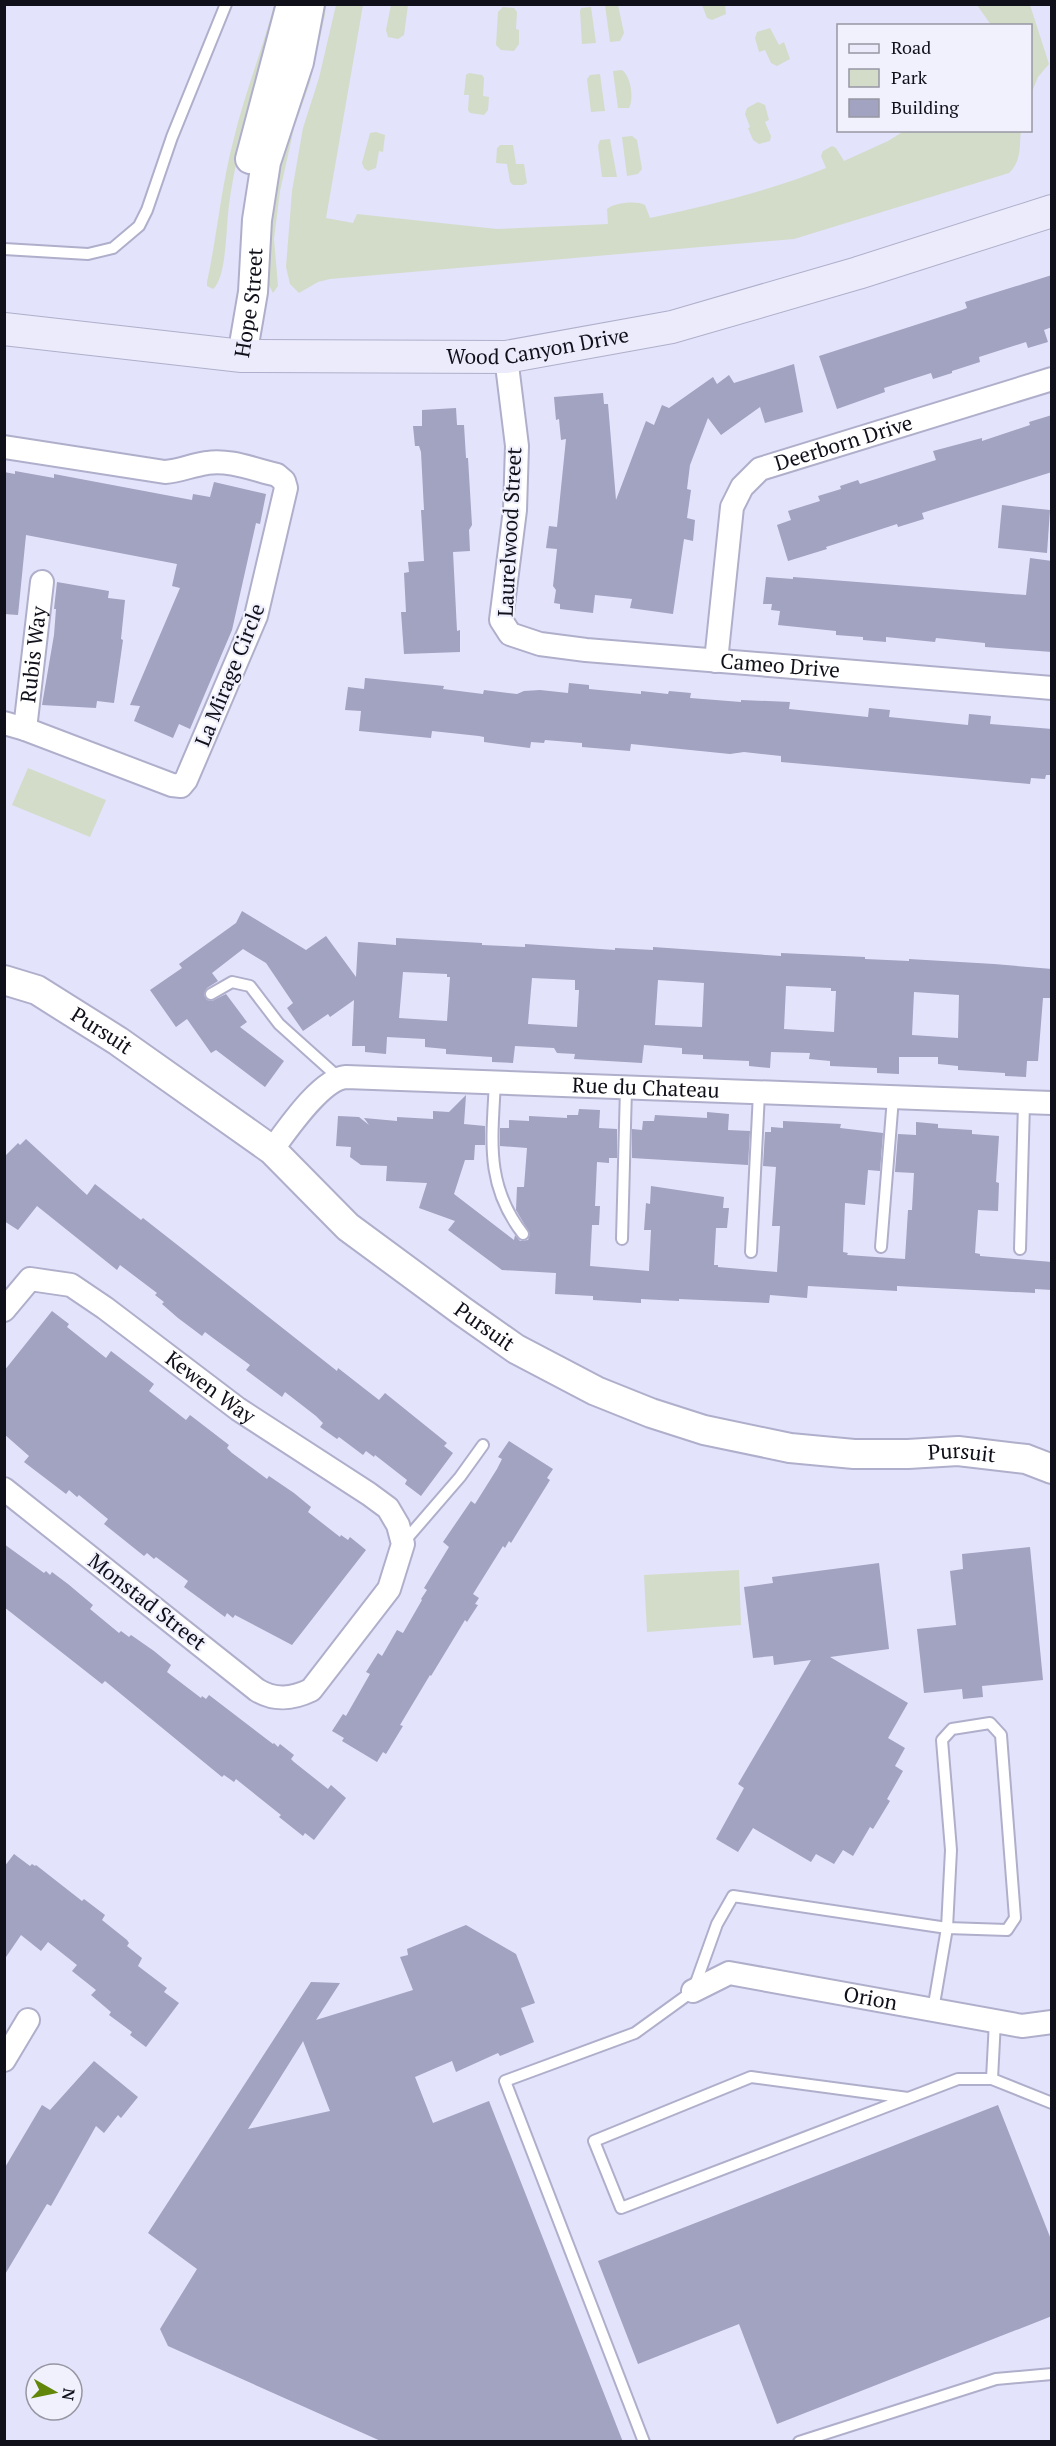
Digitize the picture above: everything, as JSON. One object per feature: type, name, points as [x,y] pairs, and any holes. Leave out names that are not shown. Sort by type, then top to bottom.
[{"type":"main road","name":"Wood Canyon Drive","points":[[4,329],[242,356],[506,357],[672,327],[858,273],[1051,206]]},
{"type":"street","name":"Hope Street","points":[[242,356],[234,290],[240,221],[251,151],[291,4]]},
{"type":"street","name":"Hope Street","points":[[242,356],[253,292],[257,220],[266,162],[299,62],[309,4]]},
{"type":"street","name":"Laurelwood Street","points":[[506,357],[517,446],[515,510],[501,620],[510,634]]},
{"type":"street","name":"Deerborn Drive","points":[[716,661],[732,507],[742,487],[760,469],[1052,379]]},
{"type":"street","name":"La Mirage Circle","points":[[4,447],[165,472],[182,471],[206,463],[220,462],[277,475],[284,481],[286,488],[256,616],[186,780],[181,786],[172,786],[15,726]]},
{"type":"street","name":"Rubis Way","points":[[15,726],[42,582]]},
{"type":"street","name":"Cameo Drive","points":[[510,634],[540,644],[586,650],[1052,688]]},
{"type":"street","name":"Pursuit","points":[[4,980],[37,990],[118,1041],[272,1150],[348,1227],[480,1325],[555,1371],[626,1404],[704,1430],[790,1448],[854,1454],[958,1451],[1026,1459],[1052,1469]]},
{"type":"street","points":[[272,1150],[311,1101],[338,1077]]},
{"type":"street","name":"Rue du Chateau","points":[[338,1077],[1052,1103]]},
{"type":"street","name":"Kewen Way","points":[[4,1311],[30,1279],[71,1285],[105,1308],[238,1409],[388,1508],[398,1525],[403,1544]]},
{"type":"street","name":"Monstad Street","points":[[4,1489],[257,1690],[276,1698],[296,1697],[311,1690],[389,1589],[403,1544]]},
{"type":"street","name":"Orion","points":[[693,1991],[729,1973],[1022,2026],[1052,2022]]},
{"type":"street","points":[[4,2060],[28,2020]]},
{"type":"lane","points":[[4,249],[88,254],[113,248],[139,226],[226,4]]},
{"type":"lane","points":[[211,994],[232,982],[250,986],[279,1024],[338,1077]]},
{"type":"lane","points":[[495,1082],[492,1137],[496,1185],[508,1215],[523,1234]]},
{"type":"lane","points":[[622,1239],[626,1088]]},
{"type":"lane","points":[[751,1252],[759,1093]]},
{"type":"lane","points":[[881,1247],[893,1098]]},
{"type":"lane","points":[[1020,1249],[1024,1103]]},
{"type":"lane","points":[[403,1544],[460,1477],[483,1445]]},
{"type":"lane","points":[[644,2442],[506,2081],[635,2033],[693,1991],[717,1924],[733,1896],[947,1928],[1008,1930],[1015,1918],[1001,1735],[990,1723],[952,1729],[942,1740],[951,1850],[947,1928],[933,2010]]},
{"type":"lane","points":[[992,2079],[995,2021]]},
{"type":"lane","points":[[908,2098],[751,2077],[594,2141],[621,2208],[958,2079],[992,2079],[1052,2103]]},
{"type":"lane","points":[[799,2442],[883,2413],[996,2379],[1052,2374]]},
{"type":"green space","points":[[274,5],[281,5],[238,154],[221,274],[213,289],[207,286],[207,282],[229,159],[242,107]]},
{"type":"green space","points":[[323,5],[326,5],[325,15],[310,82],[294,128],[280,191],[274,239],[278,286],[273,293],[267,281],[273,189]]},
{"type":"green space","points":[[336,5],[363,5],[326,218],[353,223],[357,214],[497,229],[608,224],[607,209],[614,205],[631,202],[645,205],[650,218],[717,203],[783,184],[826,168],[821,156],[823,151],[832,146],[836,148],[844,161],[902,132],[1021,132],[1018,158],[1009,173],[794,239],[330,279],[318,282],[299,293],[290,284],[286,267],[292,191],[303,128],[319,78]]},
{"type":"green space","points":[[391,5],[408,5],[404,35],[398,39],[388,37],[386,30]]},
{"type":"green space","points":[[605,5],[618,5],[624,33],[620,41],[610,42]]},
{"type":"green space","points":[[702,5],[725,5],[726,14],[712,20],[707,18]]},
{"type":"green space","points":[[977,5],[1030,5],[1049,64],[1038,77],[1032,92],[1032,24],[990,24]]},
{"type":"green space","points":[[503,7],[514,8],[517,12],[516,29],[519,30],[519,44],[514,51],[501,50],[496,45],[498,12]]},
{"type":"green space","points":[[591,7],[596,43],[582,44],[580,11],[581,8]]},
{"type":"green space","points":[[770,28],[779,45],[784,42],[790,59],[777,66],[771,63],[765,50],[759,52],[755,38],[757,32]]},
{"type":"green space","points":[[622,70],[628,77],[631,88],[629,108],[618,108],[613,71]]},
{"type":"green space","points":[[469,73],[482,75],[484,78],[483,96],[489,97],[488,110],[484,115],[470,113],[468,110],[469,95],[464,95],[466,75]]},
{"type":"green space","points":[[600,74],[605,111],[591,112],[587,79],[590,75]]},
{"type":"green space","points":[[758,102],[765,105],[769,120],[765,122],[771,136],[770,141],[759,144],[753,140],[745,114],[747,108]]},
{"type":"green space","points":[[370,133],[385,135],[383,152],[379,151],[376,168],[368,171],[362,163]]},
{"type":"green space","points":[[632,136],[637,140],[642,169],[638,174],[627,176],[622,137]]},
{"type":"green space","points":[[610,139],[617,177],[602,177],[598,146],[600,140]]},
{"type":"green space","points":[[500,145],[513,145],[516,164],[524,164],[527,183],[513,185],[510,182],[507,164],[496,163],[497,148]]},
{"type":"green space","points":[[28,768],[106,800],[90,837],[12,805]]},
{"type":"green space","points":[[739,1570],[741,1625],[647,1632],[644,1575]]},
{"type":"building","points":[[1052,275],[1052,327],[1044,330],[1048,342],[1028,348],[1026,342],[979,357],[980,362],[952,371],[952,373],[933,379],[931,373],[884,388],[885,392],[837,409],[819,356],[962,310],[967,308],[965,302]]},
{"type":"building","points":[[794,364],[803,412],[765,423],[760,407],[721,435],[708,418],[690,465],[687,489],[691,490],[687,518],[695,520],[693,541],[684,539],[673,614],[630,608],[632,599],[595,595],[593,613],[560,609],[560,604],[554,603],[556,590],[553,586],[557,549],[546,548],[549,526],[557,527],[566,439],[561,440],[554,397],[603,393],[604,404],[608,404],[616,500],[646,421],[654,425],[662,405],[669,408],[713,377],[717,384],[729,375],[734,383]]},
{"type":"building","points":[[456,408],[457,425],[464,425],[472,525],[469,530],[470,551],[453,552],[460,652],[404,654],[401,612],[406,612],[404,573],[409,572],[408,562],[424,561],[421,452],[419,446],[415,446],[413,426],[422,426],[422,410]]},
{"type":"building","points":[[1052,415],[1052,472],[922,513],[924,519],[898,527],[897,524],[788,561],[777,525],[791,520],[788,511],[820,501],[818,496],[841,489],[840,486],[858,480],[860,484],[936,460],[933,451],[982,438],[982,441]]},
{"type":"building","points":[[15,471],[54,478],[54,474],[192,500],[193,494],[210,497],[214,482],[266,494],[260,524],[256,523],[232,630],[190,729],[179,724],[173,738],[134,721],[140,706],[130,705],[180,588],[172,586],[177,564],[26,535],[18,615],[4,614],[4,472],[15,474]]},
{"type":"building","points":[[1002,505],[1050,510],[1047,553],[998,548]]},
{"type":"building","points":[[1030,558],[1052,561],[1052,652],[985,647],[985,643],[936,638],[935,642],[886,637],[886,642],[863,640],[863,637],[836,635],[836,631],[778,625],[780,611],[771,610],[772,604],[763,604],[766,577],[793,579],[793,577],[1026,595]]},
{"type":"building","points":[[57,582],[109,591],[108,598],[125,600],[121,639],[123,640],[114,703],[97,701],[96,708],[42,705],[54,635]]},
{"type":"building","points":[[365,678],[444,686],[443,689],[483,694],[484,690],[517,694],[540,690],[568,693],[569,683],[589,685],[589,689],[641,694],[641,691],[668,694],[669,691],[691,693],[690,698],[741,702],[741,700],[790,702],[789,709],[868,717],[869,708],[890,710],[889,717],[968,725],[969,714],[991,716],[990,724],[1052,729],[1052,775],[1046,775],[1045,779],[1031,778],[1030,784],[781,762],[781,756],[744,752],[730,754],[631,744],[630,751],[582,747],[582,743],[545,740],[544,743],[531,742],[530,748],[484,742],[484,737],[479,736],[432,731],[431,738],[359,731],[361,711],[345,710],[348,687],[364,689]]},
{"type":"building","points":[[242,911],[306,950],[326,936],[356,977],[358,942],[396,945],[396,938],[525,947],[525,944],[653,950],[653,947],[781,956],[781,953],[994,964],[1052,969],[1052,991],[1050,998],[1043,998],[1038,1061],[1027,1061],[1026,1077],[1005,1076],[1005,1073],[958,1070],[958,1066],[938,1064],[938,1057],[899,1057],[899,1074],[877,1073],[877,1068],[830,1066],[830,1061],[809,1059],[810,1053],[771,1052],[770,1068],[749,1066],[749,1061],[703,1059],[703,1055],[682,1054],[682,1048],[644,1045],[642,1063],[574,1059],[575,1054],[557,1053],[554,1048],[515,1046],[513,1063],[492,1062],[492,1057],[446,1054],[446,1049],[425,1047],[425,1039],[387,1037],[386,1054],[365,1052],[365,1046],[352,1046],[354,1000],[330,1017],[328,1014],[303,1031],[287,1008],[293,1003],[266,963],[243,949],[212,973],[218,981],[207,988],[204,995],[207,1000],[212,1001],[226,994],[247,1022],[240,1027],[284,1061],[265,1087],[216,1050],[211,1053],[187,1019],[176,1027],[150,990],[182,968],[179,964],[236,923]],"holes":[[[403,972],[447,974],[447,977],[450,977],[447,1021],[399,1018]],[[532,978],[575,980],[575,990],[579,990],[577,1027],[528,1024]],[[658,980],[704,983],[702,1027],[655,1025]],[[786,986],[831,988],[831,991],[836,991],[834,1032],[784,1029]],[[914,992],[959,995],[958,1038],[912,1035]]]},
{"type":"building","points":[[466,1095],[464,1124],[485,1126],[485,1145],[475,1145],[474,1160],[465,1160],[454,1194],[514,1240],[515,1235],[520,1241],[528,1240],[530,1234],[516,1210],[517,1187],[524,1187],[527,1148],[500,1146],[500,1128],[509,1128],[509,1120],[529,1121],[529,1116],[567,1118],[567,1115],[578,1115],[579,1109],[600,1110],[599,1128],[617,1129],[617,1158],[609,1158],[609,1163],[597,1162],[595,1206],[600,1206],[599,1225],[592,1225],[590,1266],[649,1271],[651,1230],[644,1230],[646,1203],[650,1204],[651,1186],[724,1197],[723,1208],[729,1208],[727,1228],[716,1228],[714,1265],[777,1272],[780,1226],[772,1226],[776,1167],[763,1166],[765,1132],[771,1132],[771,1127],[783,1128],[783,1121],[841,1124],[840,1128],[883,1133],[880,1171],[868,1170],[865,1205],[845,1203],[843,1252],[848,1253],[847,1255],[905,1259],[908,1210],[912,1210],[914,1173],[895,1172],[898,1134],[916,1135],[916,1122],[938,1124],[938,1128],[972,1130],[972,1134],[999,1136],[996,1182],[999,1183],[998,1211],[978,1210],[975,1253],[980,1256],[1052,1262],[1052,1290],[1035,1289],[1035,1293],[897,1286],[897,1291],[808,1286],[807,1298],[770,1295],[769,1303],[641,1299],[641,1303],[593,1300],[593,1296],[555,1294],[556,1273],[502,1270],[448,1230],[455,1221],[419,1208],[427,1183],[386,1181],[387,1166],[361,1165],[350,1157],[351,1147],[336,1146],[338,1116],[359,1117],[369,1125],[364,1118],[397,1121],[397,1117],[433,1119],[433,1111],[449,1112]]},
{"type":"building","points":[[707,1112],[729,1114],[728,1130],[750,1131],[748,1165],[632,1158],[632,1129],[642,1130],[643,1121],[654,1121],[655,1115],[707,1118]]},
{"type":"building","points":[[26,1139],[87,1195],[95,1184],[141,1220],[143,1218],[337,1371],[338,1368],[379,1400],[385,1393],[447,1443],[444,1446],[453,1453],[421,1496],[405,1484],[407,1480],[375,1455],[374,1457],[366,1451],[363,1455],[339,1437],[337,1439],[320,1427],[323,1423],[316,1416],[285,1392],[282,1397],[246,1370],[250,1365],[205,1332],[202,1336],[162,1304],[164,1302],[155,1295],[157,1293],[120,1265],[117,1270],[37,1206],[18,1230],[4,1221],[4,1157],[18,1143],[20,1145]]},
{"type":"building","points":[[52,1311],[69,1324],[67,1327],[106,1358],[111,1351],[154,1384],[149,1391],[186,1420],[190,1415],[229,1445],[227,1448],[232,1453],[267,1479],[269,1476],[294,1493],[311,1507],[308,1512],[340,1537],[341,1535],[348,1540],[350,1537],[366,1550],[292,1645],[235,1615],[233,1618],[227,1613],[225,1617],[184,1587],[188,1581],[156,1557],[154,1559],[147,1553],[144,1556],[104,1524],[108,1519],[79,1495],[77,1497],[69,1490],[66,1494],[24,1462],[29,1456],[4,1434],[4,1371]]},
{"type":"building","points":[[509,1441],[553,1469],[547,1478],[550,1480],[511,1543],[509,1541],[505,1548],[503,1546],[473,1594],[479,1598],[475,1604],[478,1605],[467,1622],[465,1620],[430,1675],[400,1725],[403,1726],[386,1754],[383,1752],[377,1762],[342,1741],[344,1738],[332,1731],[343,1714],[346,1716],[370,1674],[366,1672],[378,1653],[382,1656],[397,1630],[403,1633],[427,1590],[424,1588],[449,1547],[443,1542],[471,1501],[475,1504],[497,1469],[502,1459],[498,1457]]},
{"type":"building","points":[[4,1544],[44,1573],[46,1571],[50,1575],[52,1572],[68,1584],[93,1605],[90,1609],[119,1633],[121,1631],[129,1637],[131,1635],[154,1651],[171,1665],[167,1672],[201,1698],[202,1696],[206,1699],[209,1695],[273,1744],[278,1747],[280,1744],[294,1755],[291,1759],[328,1789],[331,1785],[346,1798],[314,1840],[305,1833],[303,1836],[236,1779],[234,1782],[224,1775],[222,1777],[105,1681],[102,1684],[4,1607]]},
{"type":"building","points":[[1030,1547],[1043,1680],[982,1686],[983,1697],[963,1699],[962,1689],[924,1693],[917,1629],[956,1625],[950,1571],[963,1569],[962,1554]]},
{"type":"building","points":[[879,1563],[889,1649],[830,1657],[908,1703],[888,1738],[905,1748],[895,1766],[903,1771],[887,1799],[890,1801],[873,1829],[870,1827],[853,1856],[843,1850],[834,1864],[816,1854],[811,1862],[753,1828],[738,1852],[716,1839],[744,1788],[738,1784],[811,1660],[774,1665],[773,1656],[753,1658],[744,1587],[773,1583],[772,1577]]},
{"type":"building","points":[[14,1854],[30,1866],[36,1865],[82,1901],[84,1899],[105,1915],[102,1920],[127,1940],[129,1943],[127,1946],[142,1958],[138,1966],[167,1988],[164,1992],[179,2003],[146,2047],[130,2035],[132,2032],[109,2015],[111,2012],[91,1995],[96,1990],[72,1971],[77,1965],[48,1942],[41,1951],[21,1935],[4,1960],[4,1867]]},
{"type":"building","points":[[466,1925],[516,1954],[535,2003],[521,2008],[534,2042],[500,2056],[498,2053],[456,2072],[452,2061],[415,2077],[433,2123],[489,2101],[623,2442],[383,2442],[168,2346],[160,2329],[197,2269],[148,2233],[311,1982],[340,1983],[316,2020],[413,1990],[400,1957],[408,1955],[407,1949]],"holes":[[[303,2041],[330,2111],[248,2129]]]},
{"type":"building","points":[[94,2061],[138,2097],[121,2118],[118,2115],[104,2133],[96,2126],[51,2206],[47,2204],[4,2276],[4,2169],[42,2105],[50,2110]]},
{"type":"building","points":[[998,2105],[1052,2242],[1052,2316],[777,2424],[739,2324],[638,2364],[598,2261]]}]
